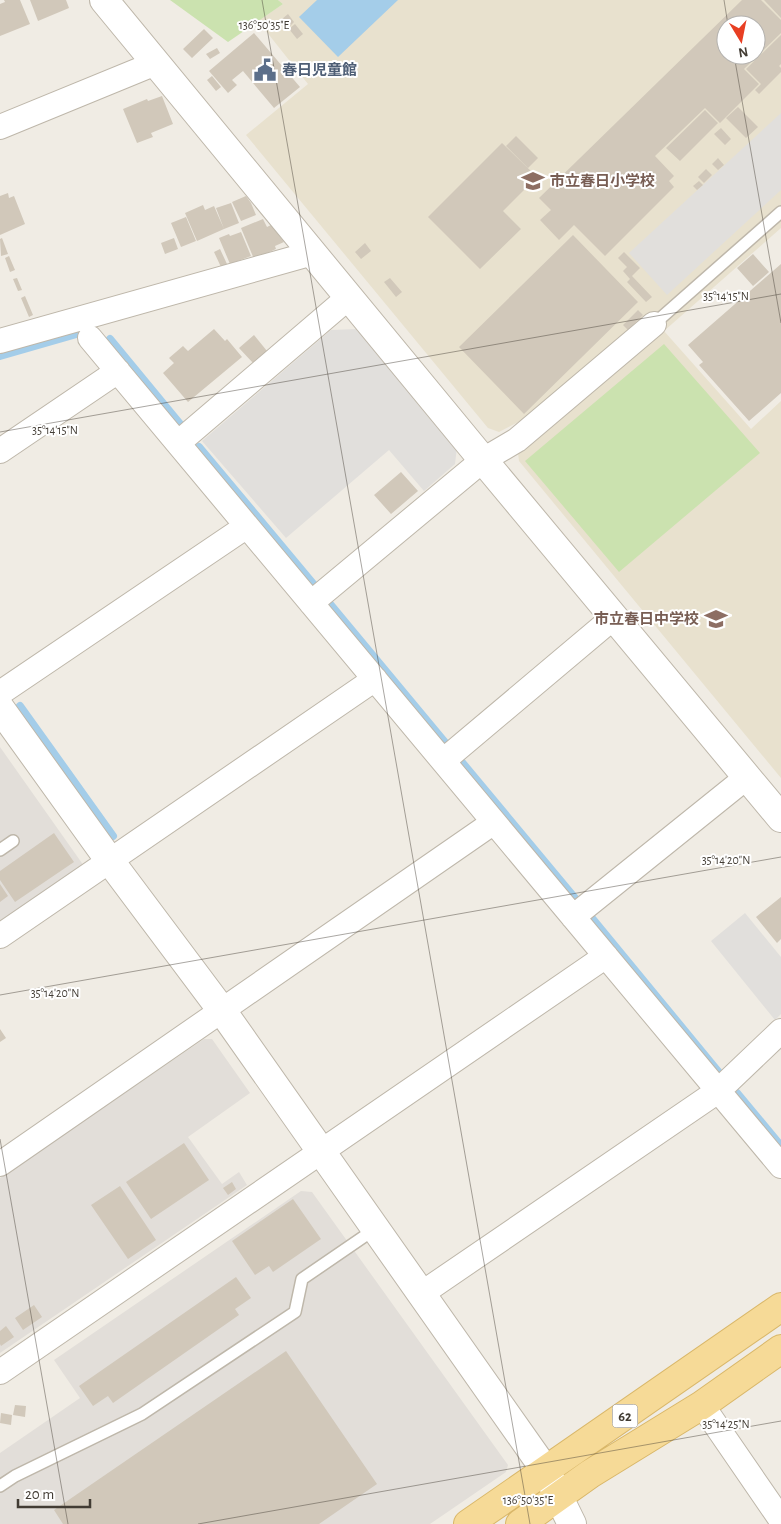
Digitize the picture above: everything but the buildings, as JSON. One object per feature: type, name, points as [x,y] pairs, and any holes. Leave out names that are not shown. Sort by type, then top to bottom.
[{"type":"main road","name":"62","points":[[468,1524],[781,1307]]},
{"type":"main road","name":"62","points":[[520,1524],[590,1474],[702,1405],[781,1349]]},
{"type":"street","points":[[104,0],[781,818]]},
{"type":"street","points":[[0,126],[156,63]]},
{"type":"street","points":[[0,341],[313,253]]},
{"type":"street","points":[[178,443],[349,297]]},
{"type":"street","points":[[311,603],[483,460],[517,440],[654,324]]},
{"type":"street","points":[[90,338],[781,1166]]},
{"type":"street","points":[[0,451],[118,371]]},
{"type":"street","points":[[0,693],[247,526]]},
{"type":"street","points":[[443,761],[614,617]]},
{"type":"street","points":[[0,936],[374,679]]},
{"type":"street","points":[[0,708],[110,861],[223,1012],[546,1471],[572,1524]]},
{"type":"street","points":[[573,917],[747,777]]},
{"type":"street","points":[[0,1164],[223,1012],[494,822]]},
{"type":"street","points":[[0,1372],[606,956]]},
{"type":"street","points":[[421,1294],[718,1091],[781,1031]]},
{"type":"street","points":[[702,1405],[781,1520]]},
{"type":"lane","points":[[654,324],[781,212]]},
{"type":"lane","points":[[0,850],[13,841]]},
{"type":"lane","points":[[0,1486],[15,1476],[142,1414],[296,1312],[302,1279],[375,1229]]},
{"type":"shaded area","name":"市立春日小学校","points":[[278,0],[781,0],[781,228],[664,331],[751,429],[781,401],[781,778],[519,461],[518,453],[663,330],[649,314],[530,416],[499,432],[488,428],[246,135],[308,84],[258,21],[283,4]]},
{"type":"shaded area","points":[[781,113],[781,190],[667,295],[629,253]]},
{"type":"shaded area","points":[[357,329],[457,447],[455,464],[424,491],[389,450],[286,538],[202,441],[331,330]]},
{"type":"shaded area","points":[[0,747],[84,866],[0,923]]},
{"type":"shaded area","points":[[745,913],[781,957],[781,1014],[775,1020],[711,941]]},
{"type":"shaded area","points":[[204,1039],[212,1039],[250,1093],[188,1137],[222,1184],[239,1172],[247,1185],[0,1353],[0,1178]]},
{"type":"shaded area","points":[[301,1191],[312,1192],[508,1465],[506,1472],[430,1524],[0,1524],[0,1453],[80,1398],[54,1360]]},
{"type":"green space","points":[[170,0],[278,0],[283,4],[228,42]]},
{"type":"green space","points":[[664,344],[760,453],[619,572],[525,461]]},
{"type":"water","points":[[317,0],[398,0],[338,57],[299,17]]},
{"type":"waterway","points":[[0,356],[87,331]]},
{"type":"waterway","points":[[110,339],[185,430]]},
{"type":"waterway","points":[[199,447],[315,586]]},
{"type":"waterway","points":[[330,604],[448,746]]},
{"type":"waterway","points":[[20,706],[113,836]]},
{"type":"waterway","points":[[460,760],[579,903]]},
{"type":"waterway","points":[[591,917],[721,1075]]},
{"type":"waterway","points":[[737,1093],[781,1146]]},
{"type":"place","name":"春日児童館","points":[[265,70]]},
{"type":"place","name":"市立春日小学校","points":[[533,181]]},
{"type":"place","name":"市立春日中学校","points":[[716,619]]}]
